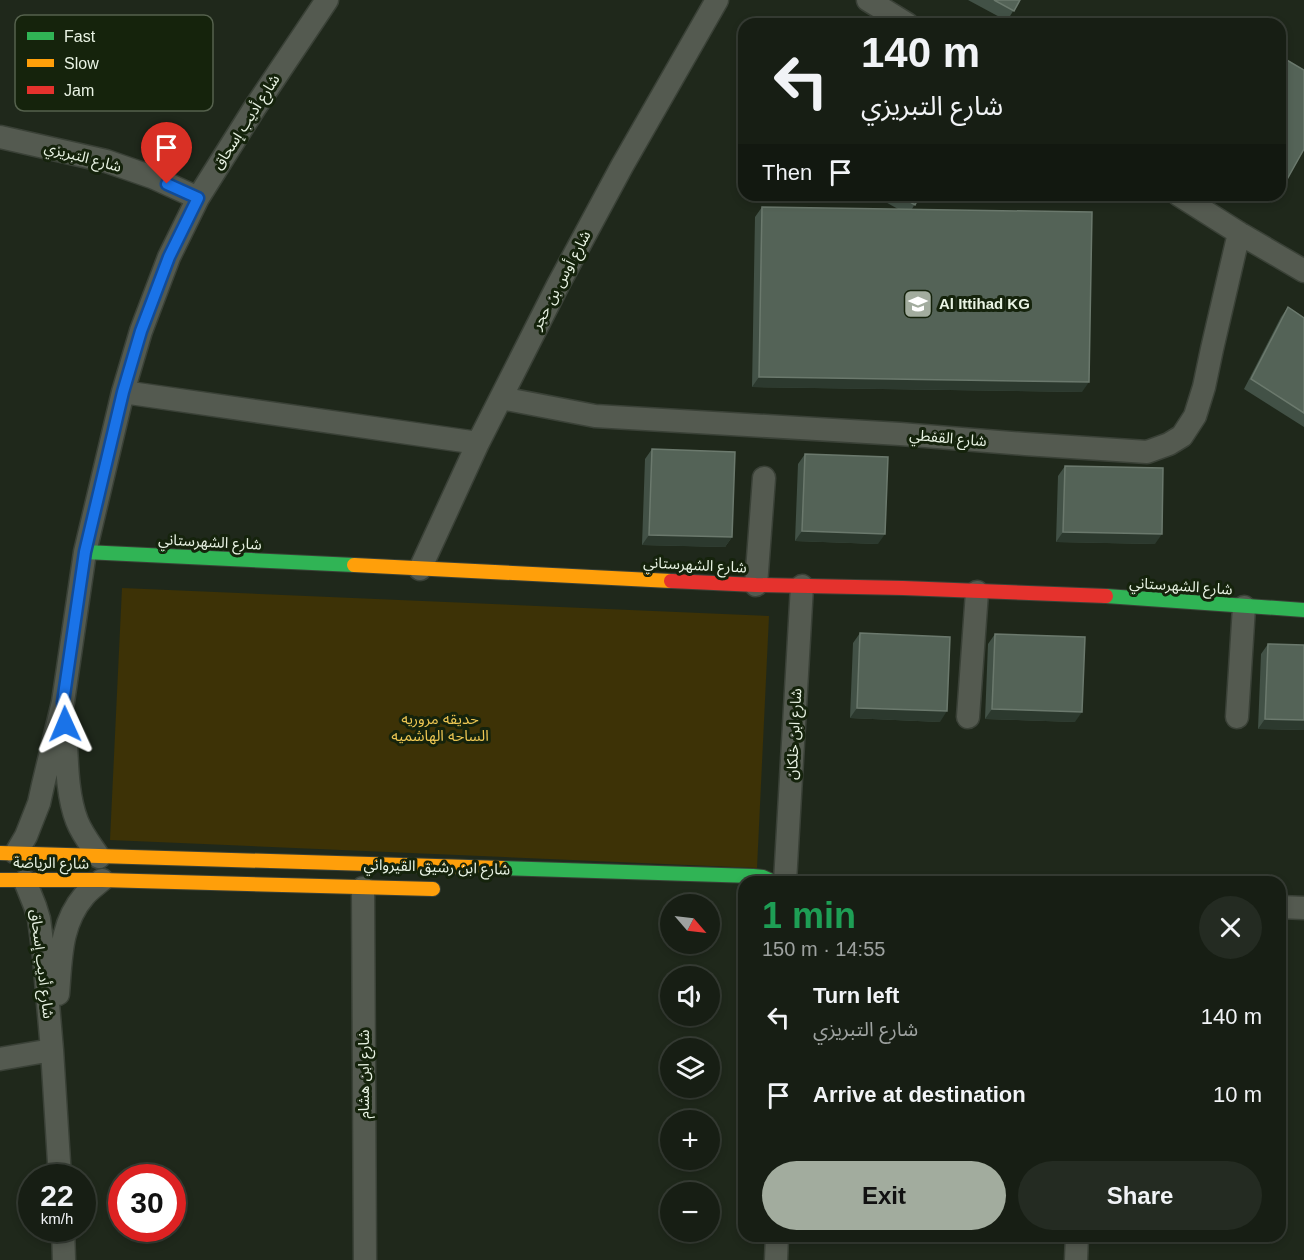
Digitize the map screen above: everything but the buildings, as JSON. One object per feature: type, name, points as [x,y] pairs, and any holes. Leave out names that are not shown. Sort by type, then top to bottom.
[{"type":"street","name":"شارع أديب إسحاق","points":[[8,853],[26,836],[39,803],[63,702],[85,552],[123,392],[141,331],[169,257],[198,198],[327,0]]},
{"type":"street","name":"شارع أوس بن حجر","points":[[420,568],[478,443],[558,285],[622,166],[717,0]]},
{"type":"street","points":[[868,0],[897,18]]},
{"type":"street","name":"شارع التبريزي","points":[[0,137],[106,162],[152,177],[198,198]]},
{"type":"street","points":[[1188,201],[1304,271]]},
{"type":"street","name":"شارع القفطي","points":[[501,398],[595,416],[900,434],[1147,452],[1169,444],[1182,436],[1195,416],[1204,387],[1239,233]]},
{"type":"street","points":[[123,392],[478,443]]},
{"type":"street","points":[[756,585],[764,478]]},
{"type":"street","name":"شارع الشهرستاني","points":[[85,552],[756,585],[1086,595],[1304,610]]},
{"type":"street","name":"شارع ابن خلكان","points":[[785,876],[802,586]]},
{"type":"street","points":[[968,717],[977,592]]},
{"type":"street","points":[[1237,717],[1244,607]]},
{"type":"street","name":"شارع أديب إسحاق","points":[[63,702],[69,789],[73,808],[77,822],[99,857]]},
{"type":"street","name":"شارع الرياضة","points":[[8,853],[99,857]]},
{"type":"street","name":"شارع ابن رشيق القيرواني","points":[[99,857],[741,876]]},
{"type":"street","name":"شارع الرياضة","points":[[0,880],[102,880]]},
{"type":"street","name":"شارع أديب إسحاق","points":[[52,1050],[63,940],[67,925],[74,910],[86,894],[102,880]]},
{"type":"street","name":"شارع ابن رشيق القيرواني","points":[[102,880],[446,890]]},
{"type":"street","name":"شارع أديب إسحاق","points":[[25,881],[39,919],[44,957],[59,1164]]},
{"type":"street","name":"شارع ابن هشام","points":[[363,888],[365,1260]]},
{"type":"street","points":[[1286,907],[1304,908]]},
{"type":"street","points":[[0,1059],[52,1050]]},
{"type":"street","points":[[63,1242],[64,1260]]},
{"type":"street","points":[[776,1260],[777,1242]]},
{"type":"street","points":[[1076,1260],[1077,1242]]},
{"type":"green space","name":"حديقه مروريه الساحه الهاشميه","points":[[122,588],[769,616],[757,868],[110,840]]},
{"type":"traffic: fast","points":[[85,552],[354,565]]},
{"type":"traffic: fast","points":[[1106,596],[1304,610]]},
{"type":"traffic: fast","points":[[502,868],[753,876]]},
{"type":"traffic: slow","points":[[354,565],[671,581]]},
{"type":"traffic: slow","points":[[0,853],[502,868]]},
{"type":"traffic: slow","points":[[0,880],[102,880],[433,889]]},
{"type":"traffic: jam","points":[[671,581],[1106,596]]},
{"type":"place","name":"Al Ittihad KG","points":[[918,304]]},
{"type":"route","points":[[65,724],[63,702],[85,552],[123,392],[141,331],[169,257],[198,198],[167,184]]}]
